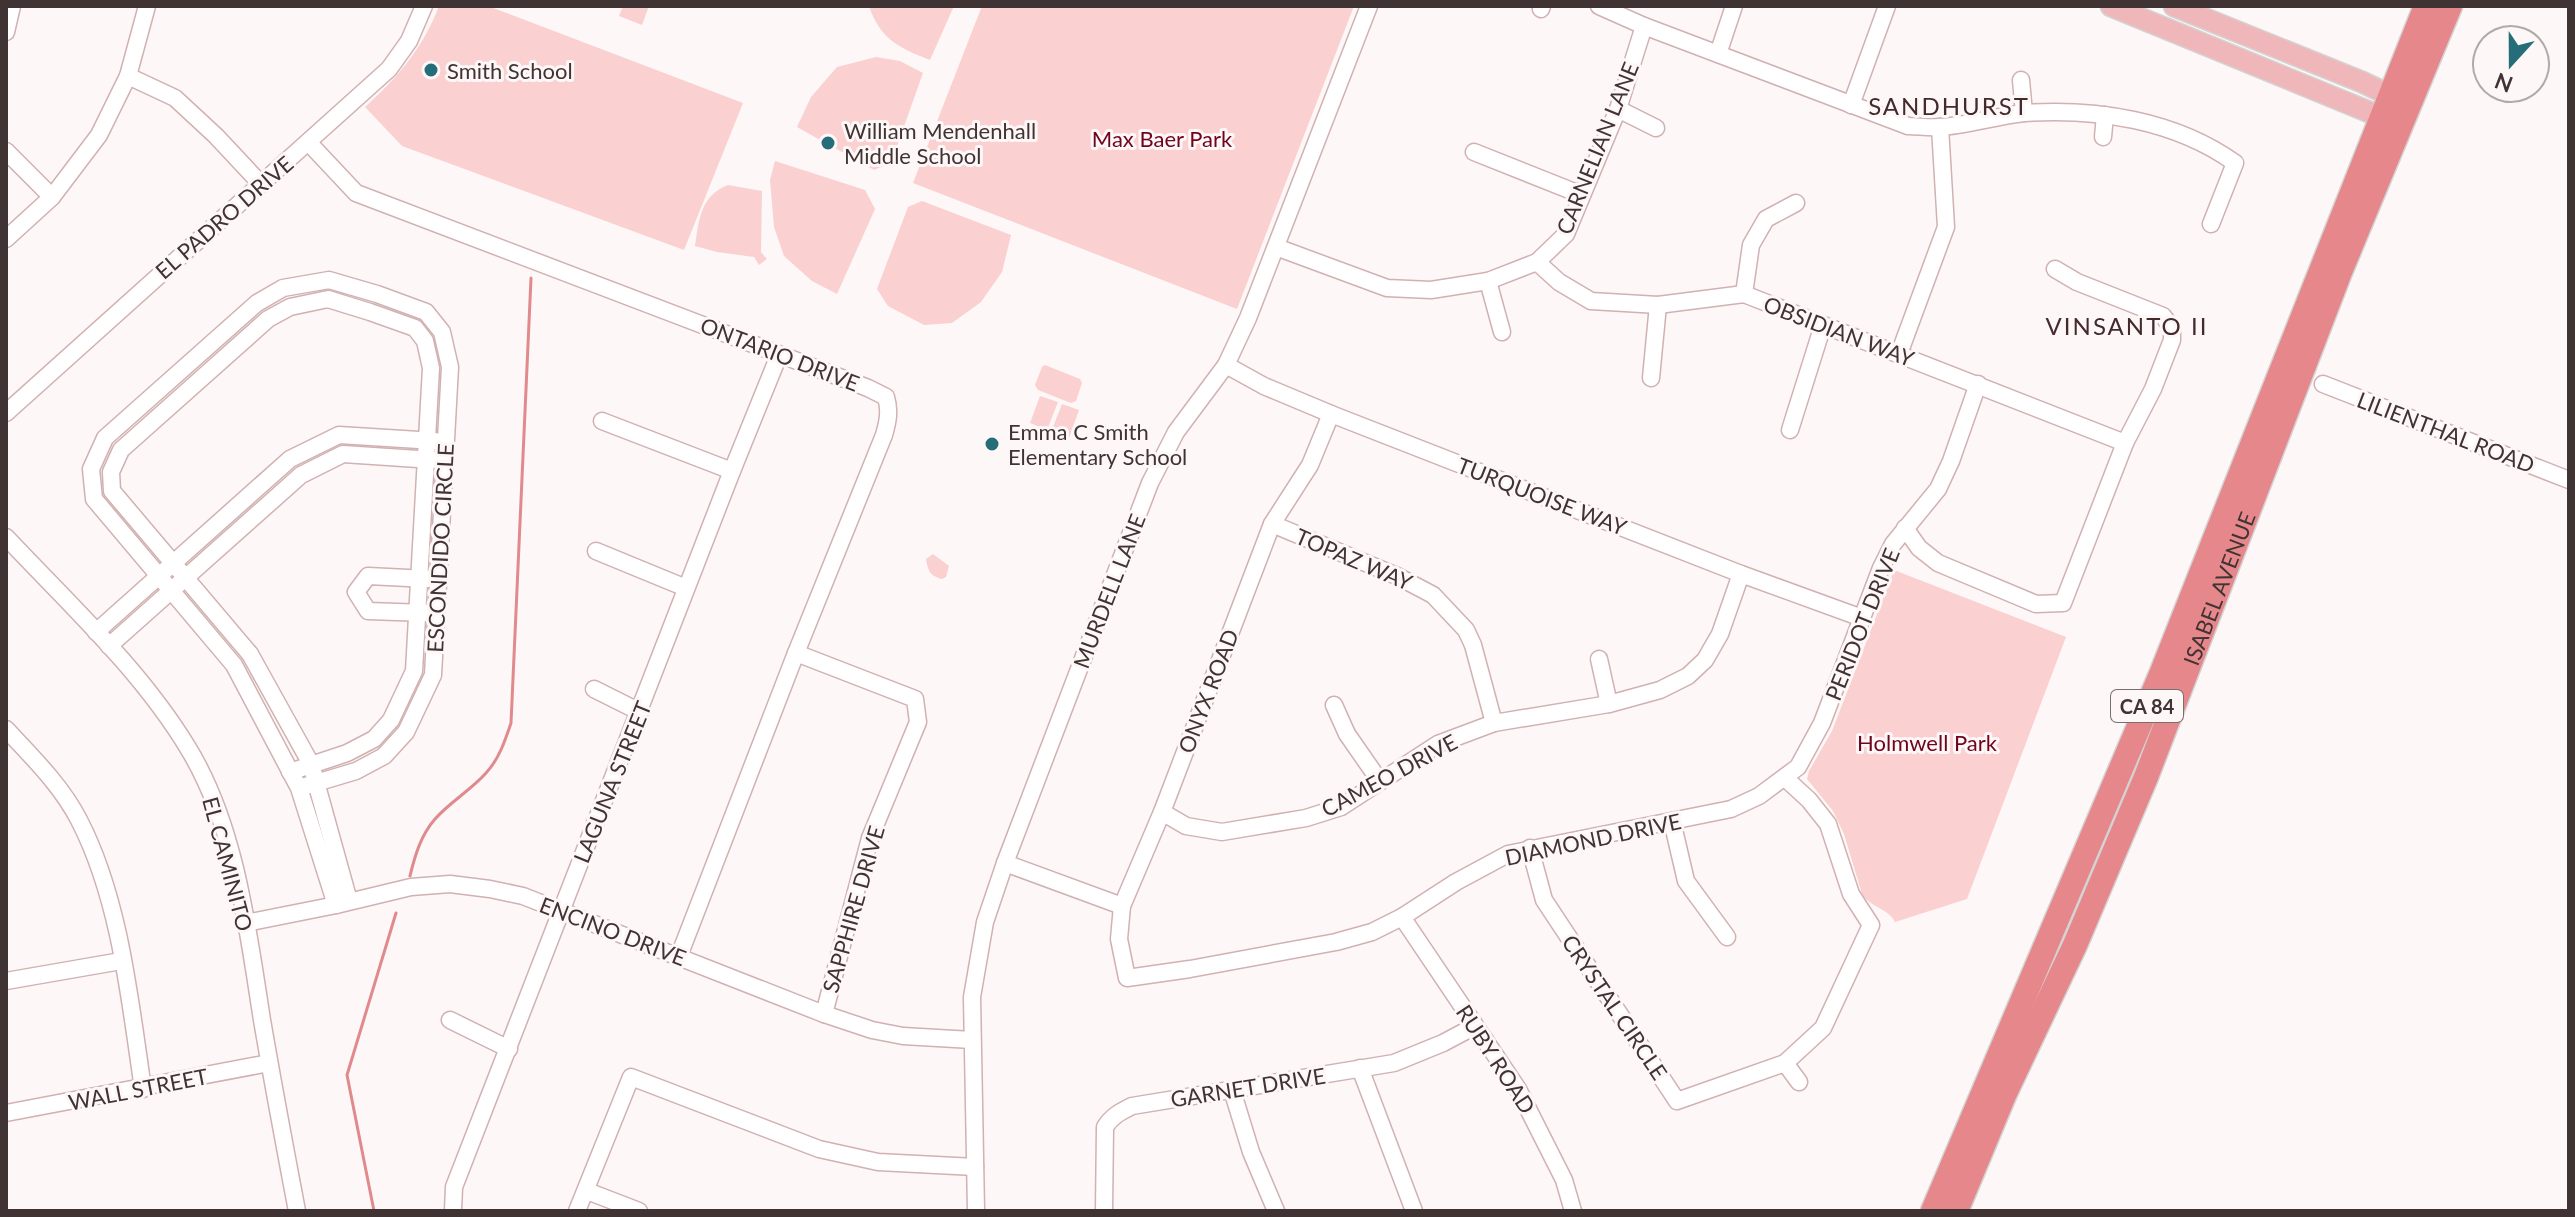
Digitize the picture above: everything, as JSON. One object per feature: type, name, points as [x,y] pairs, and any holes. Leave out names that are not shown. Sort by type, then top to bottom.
[{"type":"highway","name":"ISABEL AVENUE","points":[[1956,1211],[2005,1093],[2075,945],[2146,777],[2325,310],[2395,110],[2426,6]]},
{"type":"highway","name":"ISABEL AVENUE","points":[[1933,1211],[2162,672],[2395,110],[2450,6]]},
{"type":"main road","points":[[2174,6],[2395,110]]},
{"type":"main road","points":[[2117,7],[2148,13],[2395,110]]},
{"type":"street","points":[[6,32],[12,6]]},
{"type":"street","points":[[6,239],[52,197],[99,135],[128,76],[147,6]]},
{"type":"street","name":"EL PADRO DRIVE","points":[[6,413],[389,69],[409,41],[423,6]]},
{"type":"street","name":"MURDELL LANE","points":[[976,1211],[972,997],[985,922],[1158,464],[1176,432],[1226,365],[1248,318],[1369,6]]},
{"type":"street","points":[[1599,6],[1908,126],[1940,127],[2024,113],[2127,117],[2162,129],[2217,150],[2235,163],[2211,224]]},
{"type":"street","points":[[1718,54],[1734,6]]},
{"type":"street","points":[[1851,105],[1887,6]]},
{"type":"street","name":"CARNELIAN LANE","points":[[1537,262],[1566,234],[1618,109],[1644,26]]},
{"type":"street","points":[[128,76],[175,98],[260,183]]},
{"type":"street","points":[[2021,80],[2024,113]]},
{"type":"street","points":[[1618,109],[1656,128]]},
{"type":"street","points":[[2103,137],[2105,115]]},
{"type":"street","points":[[1899,354],[1946,227],[1940,127]]},
{"type":"street","name":"ONTARIO DRIVE","points":[[309,143],[356,193],[886,397],[889,408],[884,435],[679,956]]},
{"type":"street","points":[[6,151],[52,197]]},
{"type":"street","points":[[1474,152],[1582,195]]},
{"type":"street","points":[[1744,294],[1751,245],[1766,219],[1796,203]]},
{"type":"street","points":[[1276,247],[1387,288],[1431,290],[1488,281],[1537,262]]},
{"type":"street","name":"OBSIDIAN WAY","points":[[1537,262],[1559,282],[1591,301],[1658,305],[1744,294],[2125,443]]},
{"type":"street","points":[[1905,528],[1919,548],[1938,563],[2036,604],[2063,603],[2125,443],[2172,340],[2170,324],[2157,313],[2077,282],[2055,269]]},
{"type":"street","name":"ESCONDIDO CIRCLE","points":[[299,788],[356,771],[384,756],[406,732],[433,675],[439,579],[450,367],[442,332],[426,312],[329,280],[283,288],[257,303],[105,438],[91,469],[94,499],[234,665],[299,788],[343,903]]},
{"type":"street","points":[[1488,281],[1502,332]]},
{"type":"street","points":[[370,312],[377,294]]},
{"type":"street","name":"ESCONDIDO CIRCLE","points":[[290,772],[311,764],[347,753],[374,739],[391,720],[414,671],[431,368],[425,341],[415,328],[328,299],[290,307],[268,319],[121,450],[111,472],[112,491],[250,654],[311,764],[343,903]]},
{"type":"street","points":[[1651,378],[1658,305]]},
{"type":"street","points":[[1790,430],[1823,325]]},
{"type":"street","name":"LAGUNA STREET","points":[[453,1211],[454,1187],[779,355]]},
{"type":"street","name":"TURQUOISE WAY","points":[[1226,365],[1264,386],[1331,414],[1862,618]]},
{"type":"street","name":"PERIDOT DRIVE","points":[[1785,778],[1798,767],[1822,723],[1893,544],[1938,489],[1978,384]]},
{"type":"street","name":"LILIENTHAL ROAD","points":[[2323,384],[2569,480]]},
{"type":"street","points":[[160,390],[172,404]]},
{"type":"street","name":"ONYX ROAD","points":[[1127,978],[1119,939],[1122,906],[1162,812],[1272,524],[1310,465],[1331,414]]},
{"type":"street","points":[[602,421],[732,471]]},
{"type":"street","points":[[96,632],[290,459],[339,435],[445,441]]},
{"type":"street","points":[[109,646],[301,475],[343,454],[444,461]]},
{"type":"street","points":[[290,459],[301,475]]},
{"type":"street","name":"TOPAZ WAY","points":[[1272,524],[1397,576],[1433,595],[1466,630],[1494,723]]},
{"type":"street","name":"EL CAMINITO","points":[[6,537],[109,646],[164,714],[188,748],[206,783],[224,833],[246,923],[297,1211]]},
{"type":"street","points":[[596,551],[686,588]]},
{"type":"street","name":"CAMEO DRIVE","points":[[1162,812],[1186,826],[1222,832],[1306,818],[1341,807],[1438,744],[1494,723],[1609,704],[1660,690],[1688,676],[1705,660],[1720,634],[1741,574]]},
{"type":"street","points":[[436,614],[368,611],[356,592],[368,576],[439,579]]},
{"type":"street","name":"SAPPHIRE DRIVE","points":[[796,653],[915,699],[918,722],[870,838],[824,1014]]},
{"type":"street","points":[[1599,659],[1609,704]]},
{"type":"street","points":[[594,689],[640,712]]},
{"type":"street","points":[[1334,705],[1347,734],[1379,780]]},
{"type":"street","points":[[6,729],[54,782],[78,818],[97,860],[113,907],[143,1089]]},
{"type":"street","name":"DIAMOND DRIVE","points":[[1127,978],[1336,942],[1372,932],[1508,854],[1731,809],[1759,796],[1785,778]]},
{"type":"street","name":"CRYSTAL CIRCLE","points":[[1530,848],[1544,900],[1677,1101],[1785,1063],[1823,1028],[1871,925],[1851,894],[1828,824],[1809,800],[1785,778]]},
{"type":"street","points":[[1672,821],[1686,881],[1727,937]]},
{"type":"street","points":[[1005,863],[1122,906]]},
{"type":"street","name":"ENCINO DRIVE","points":[[246,923],[411,887],[450,884],[490,889],[523,896],[561,910],[872,1030],[903,1036],[972,1040]]},
{"type":"street","name":"RUBY ROAD","points":[[1402,917],[1518,1089],[1547,1141],[1573,1211]]},
{"type":"street","points":[[6,981],[121,961]]},
{"type":"street","points":[[450,1020],[509,1049]]},
{"type":"street","name":"GARNET DRIVE","points":[[1104,1211],[1105,1127],[1110,1119],[1132,1106],[1394,1063],[1475,1026]]},
{"type":"street","name":"WALL STREET","points":[[6,1113],[269,1063]]},
{"type":"street","points":[[1785,1063],[1799,1082]]},
{"type":"street","points":[[1360,1068],[1414,1211]]},
{"type":"street","points":[[577,1211],[631,1077],[819,1149],[878,1162],[975,1167]]},
{"type":"street","points":[[1232,1090],[1251,1152],[1276,1211]]},
{"type":"street","points":[[587,1191],[639,1211]]},
{"type":"green space","points":[[439,6],[488,6],[743,103],[684,250],[402,146],[365,107],[408,61]]},
{"type":"green space","points":[[623,6],[649,6],[642,25],[619,16]]},
{"type":"green space","points":[[869,6],[954,6],[930,60],[892,41],[879,27]]},
{"type":"green space","name":"Max Baer Park","points":[[982,6],[1354,6],[1237,309],[913,183]]},
{"type":"green space","points":[[876,57],[900,61],[923,73],[891,163],[874,170],[797,127],[811,97],[837,67]]},
{"type":"green space","points":[[775,161],[865,190],[875,209],[837,294],[812,281],[784,256],[774,227],[770,180]]},
{"type":"green space","points":[[728,185],[762,191],[761,252],[767,259],[759,265],[754,257],[695,246],[706,202]]},
{"type":"green space","points":[[922,201],[1011,235],[1002,272],[981,302],[952,323],[924,325],[888,306],[877,289],[908,207]]},
{"type":"green space","points":[[1045,365],[1080,379],[1082,383],[1076,401],[1071,403],[1038,390],[1035,385]]},
{"type":"green space","points":[[1040,396],[1058,402],[1047,430],[1030,423]]},
{"type":"green space","points":[[1062,404],[1079,410],[1069,438],[1051,432]]},
{"type":"green space","points":[[933,554],[949,566],[946,577],[942,579],[932,575],[928,567],[926,559]]},
{"type":"green space","name":"Holmwell Park","points":[[1894,570],[2066,637],[1967,899],[1895,922],[1862,894],[1844,834],[1833,811],[1807,779],[1832,731]]},
{"type":"waterway","points":[[410,876],[419,846],[430,825],[491,768],[511,723],[531,278]]},
{"type":"waterway","points":[[374,1211],[347,1075],[396,913]]},
{"type":"place","name":"Smith School","points":[[431,70]]},
{"type":"place","name":"William Mendenhall Middle School","points":[[828,143]]},
{"type":"place","name":"Emma C Smith Elementary School","points":[[992,444]]},
{"type":"district","name":"SANDHURST","points":[[1949,105]]},
{"type":"district","name":"VINSANTO II","points":[[2127,325]]}]
